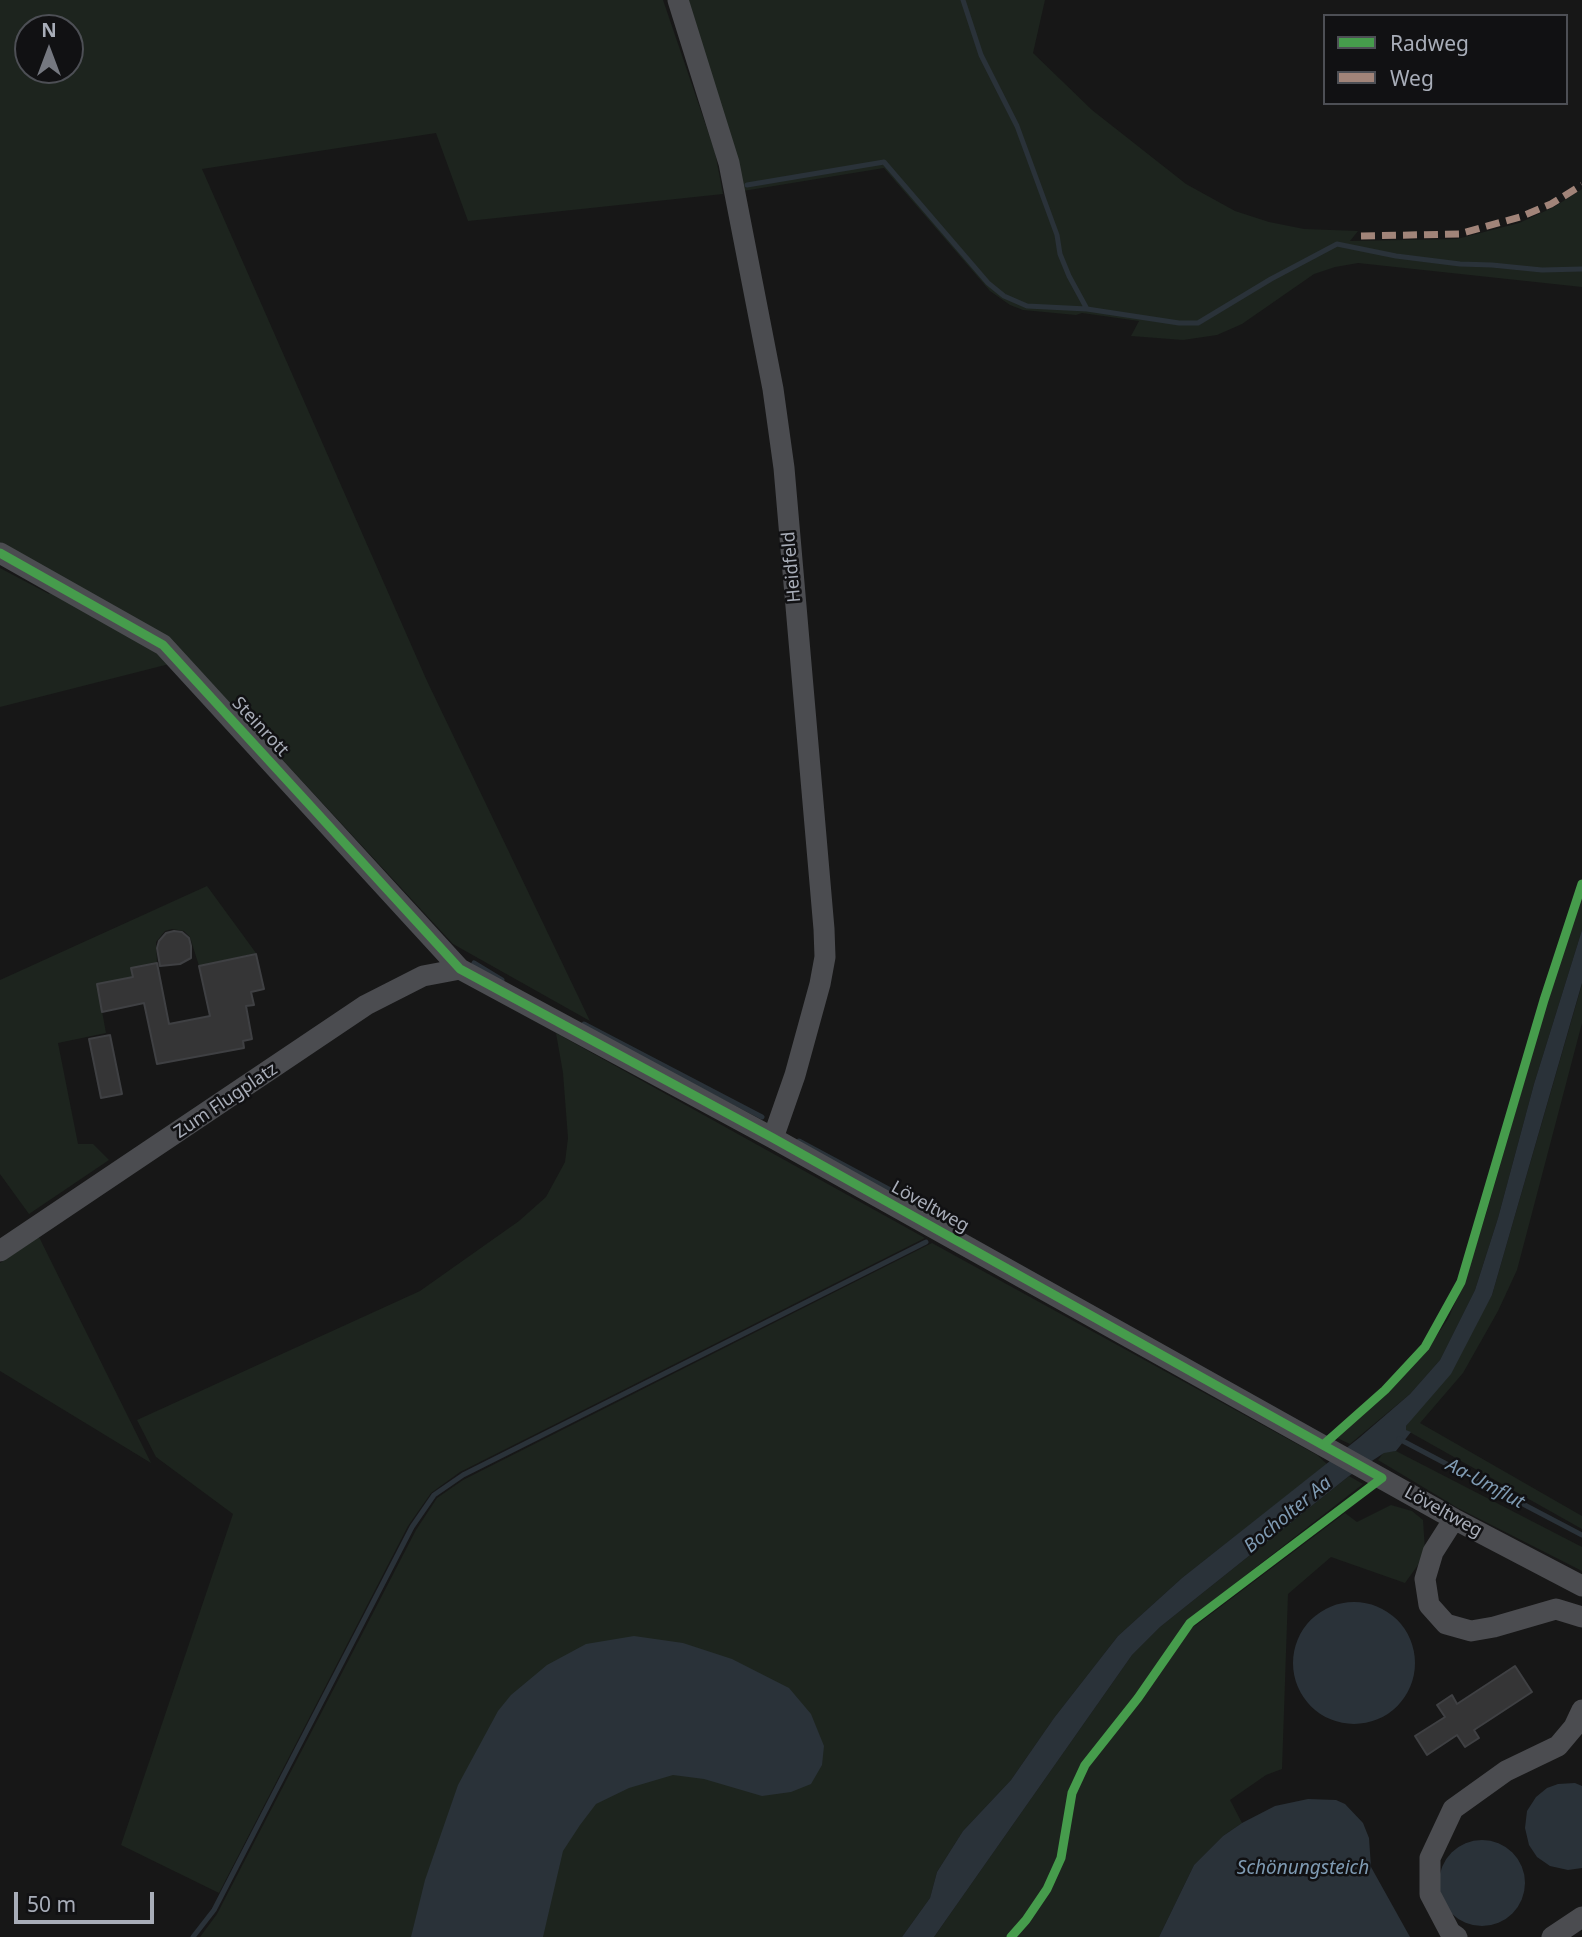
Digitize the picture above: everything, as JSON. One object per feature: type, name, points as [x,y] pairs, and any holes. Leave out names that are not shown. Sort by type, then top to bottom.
[{"type":"street","name":"Heidfeld","points":[[678,0],[729,163],[773,389],[784,468],[824,929],[825,957],[820,984],[796,1075],[773,1138]]},
{"type":"street","name":"Steinrott","points":[[0,553],[163,645],[460,969]]},
{"type":"street","name":"Löveltweg","points":[[460,969],[773,1138],[1454,1519],[1582,1586]]},
{"type":"street","name":"Zum Flugplatz","points":[[0,1251],[366,1005],[422,976],[460,969]]},
{"type":"street","points":[[1454,1519],[1433,1552],[1425,1579],[1429,1605],[1446,1624],[1471,1631],[1556,1609],[1582,1617]]},
{"type":"street","points":[[1457,1937],[1450,1932],[1430,1894],[1430,1858],[1453,1809],[1506,1770],[1558,1746],[1574,1727],[1582,1710]]},
{"type":"street","points":[[1552,1937],[1582,1917]]},
{"type":"shaded area","points":[[0,0],[663,0],[715,152],[723,194],[468,221],[436,133],[202,169],[427,681],[590,1021],[453,944],[189,659],[0,707],[0,568],[49,594],[55,581],[0,550]]},
{"type":"shaded area","points":[[685,0],[1045,0],[1033,53],[1092,110],[1186,184],[1235,211],[1304,229],[1358,231],[1350,241],[1457,239],[1519,223],[1554,207],[1582,189],[1582,287],[1358,263],[1314,274],[1242,324],[1217,335],[1183,340],[1131,336],[1139,321],[1082,313],[1076,315],[1023,310],[1010,305],[990,291],[884,168],[743,191]]},
{"type":"shaded area","points":[[207,886],[256,953],[199,966],[190,937],[184,931],[172,929],[165,931],[156,942],[157,963],[131,968],[133,977],[97,984],[106,1033],[58,1043],[78,1144],[93,1144],[109,1160],[29,1214],[0,1174],[0,980]]},
{"type":"shaded area","points":[[1582,895],[1582,930],[1534,1084],[1498,1218],[1475,1290],[1440,1360],[1410,1394],[1350,1444],[1337,1438],[1424,1354],[1448,1319],[1463,1285],[1553,981]]},
{"type":"shaded area","points":[[1582,984],[1582,1023],[1517,1270],[1498,1311],[1463,1373],[1420,1423],[1582,1516],[1582,1529],[1406,1430],[1406,1426],[1492,1295]]},
{"type":"shaded area","points":[[556,1033],[925,1238],[460,1472],[431,1493],[408,1526],[219,1893],[121,1845],[233,1514],[156,1457],[137,1420],[420,1291],[519,1221],[546,1197],[565,1162],[568,1138],[563,1073]]},
{"type":"shaded area","points":[[39,1237],[151,1463],[0,1371],[0,1263]]},
{"type":"shaded area","points":[[932,1243],[1317,1455],[1327,1464],[1182,1578],[1118,1636],[1054,1718],[1011,1780],[963,1831],[937,1872],[930,1898],[902,1937],[200,1937],[217,1914],[416,1530],[437,1498],[463,1480]]},
{"type":"shaded area","points":[[1396,1451],[1582,1547],[1582,1571],[1458,1508],[1378,1460],[1384,1452]]},
{"type":"shaded area","points":[[1349,1476],[1363,1484],[1188,1620],[1195,1626],[1345,1513],[1357,1522],[1391,1505],[1412,1511],[1423,1520],[1425,1550],[1405,1583],[1331,1557],[1288,1594],[1282,1769],[1266,1775],[1230,1800],[1242,1823],[1223,1836],[1194,1865],[1159,1937],[934,1937],[1132,1655],[1160,1627]]},
{"type":"water","name":"Bocholter Aa","points":[[1582,930],[1582,983],[1492,1295],[1451,1374],[1406,1426],[1406,1430],[1411,1432],[1396,1451],[1384,1453],[1349,1476],[1160,1627],[1132,1655],[934,1937],[902,1937],[930,1898],[937,1872],[963,1831],[1011,1780],[1054,1718],[1118,1636],[1182,1578],[1359,1438],[1410,1394],[1440,1360],[1475,1290],[1498,1218],[1534,1084]]},
{"type":"water","points":[[1354,1602],[1377,1607],[1397,1620],[1410,1640],[1415,1663],[1410,1686],[1397,1706],[1377,1719],[1354,1724],[1331,1719],[1311,1706],[1298,1686],[1293,1663],[1298,1640],[1311,1620],[1331,1607]]},
{"type":"water","points":[[634,1636],[683,1643],[732,1659],[789,1688],[811,1714],[824,1746],[822,1765],[811,1784],[791,1792],[762,1796],[704,1779],[673,1775],[629,1788],[596,1804],[563,1851],[543,1937],[411,1937],[425,1880],[458,1785],[498,1711],[511,1695],[547,1665],[586,1644]]},
{"type":"water","points":[[1575,1783],[1582,1786],[1582,1868],[1568,1870],[1550,1866],[1537,1857],[1529,1845],[1525,1828],[1527,1811],[1536,1797],[1547,1788],[1558,1784]]},
{"type":"water","name":"Schönungsteich","points":[[1308,1799],[1336,1800],[1345,1804],[1363,1823],[1369,1838],[1371,1867],[1410,1937],[1159,1937],[1194,1865],[1223,1836],[1275,1806]]},
{"type":"water","points":[[1474,1840],[1490,1840],[1513,1852],[1522,1866],[1525,1883],[1522,1900],[1513,1914],[1490,1926],[1474,1926],[1458,1919],[1446,1907],[1439,1891],[1439,1875],[1446,1859],[1458,1847]]},
{"type":"building","points":[[182,932],[189,938],[191,958],[180,964],[160,966],[157,948],[159,941],[166,933]]},
{"type":"building","points":[[256,954],[264,989],[251,992],[254,1005],[246,1006],[252,1039],[243,1041],[244,1048],[157,1064],[144,1003],[102,1012],[97,984],[133,977],[131,968],[157,963],[169,1024],[210,1016],[199,966]]},
{"type":"building","points":[[110,1035],[122,1094],[101,1098],[89,1039]]},
{"type":"building","points":[[1515,1666],[1532,1692],[1474,1730],[1479,1738],[1465,1747],[1457,1735],[1427,1755],[1415,1736],[1445,1717],[1437,1705],[1452,1695],[1457,1704]]},
{"type":"waterway","points":[[963,0],[981,55],[1017,126],[1057,235],[1060,254],[1087,309]]},
{"type":"waterway","points":[[747,185],[884,162],[988,283],[1004,296],[1027,306],[1087,309],[1179,323],[1198,323],[1271,279],[1337,244],[1396,256],[1460,264],[1542,270],[1582,269]]},
{"type":"waterway","points":[[474,963],[502,980]]},
{"type":"waterway","points":[[584,1024],[762,1117]]},
{"type":"waterway","points":[[799,1141],[950,1222]]},
{"type":"waterway","points":[[193,1937],[214,1910],[412,1527],[434,1495],[463,1475],[926,1242]]},
{"type":"waterway","name":"Aa-Umflut","points":[[1399,1439],[1582,1535]]},
{"type":"marked path","points":[[1361,236],[1459,234],[1520,217],[1551,204],[1582,185]]},
{"type":"cycle path","points":[[0,553],[163,645],[460,969],[773,1138],[1382,1478],[1190,1623],[1138,1698],[1085,1765],[1072,1793],[1061,1858],[1047,1889],[1011,1937]]},
{"type":"cycle path","points":[[1323,1445],[1385,1390],[1425,1347],[1461,1282],[1544,1000],[1582,884]]}]
